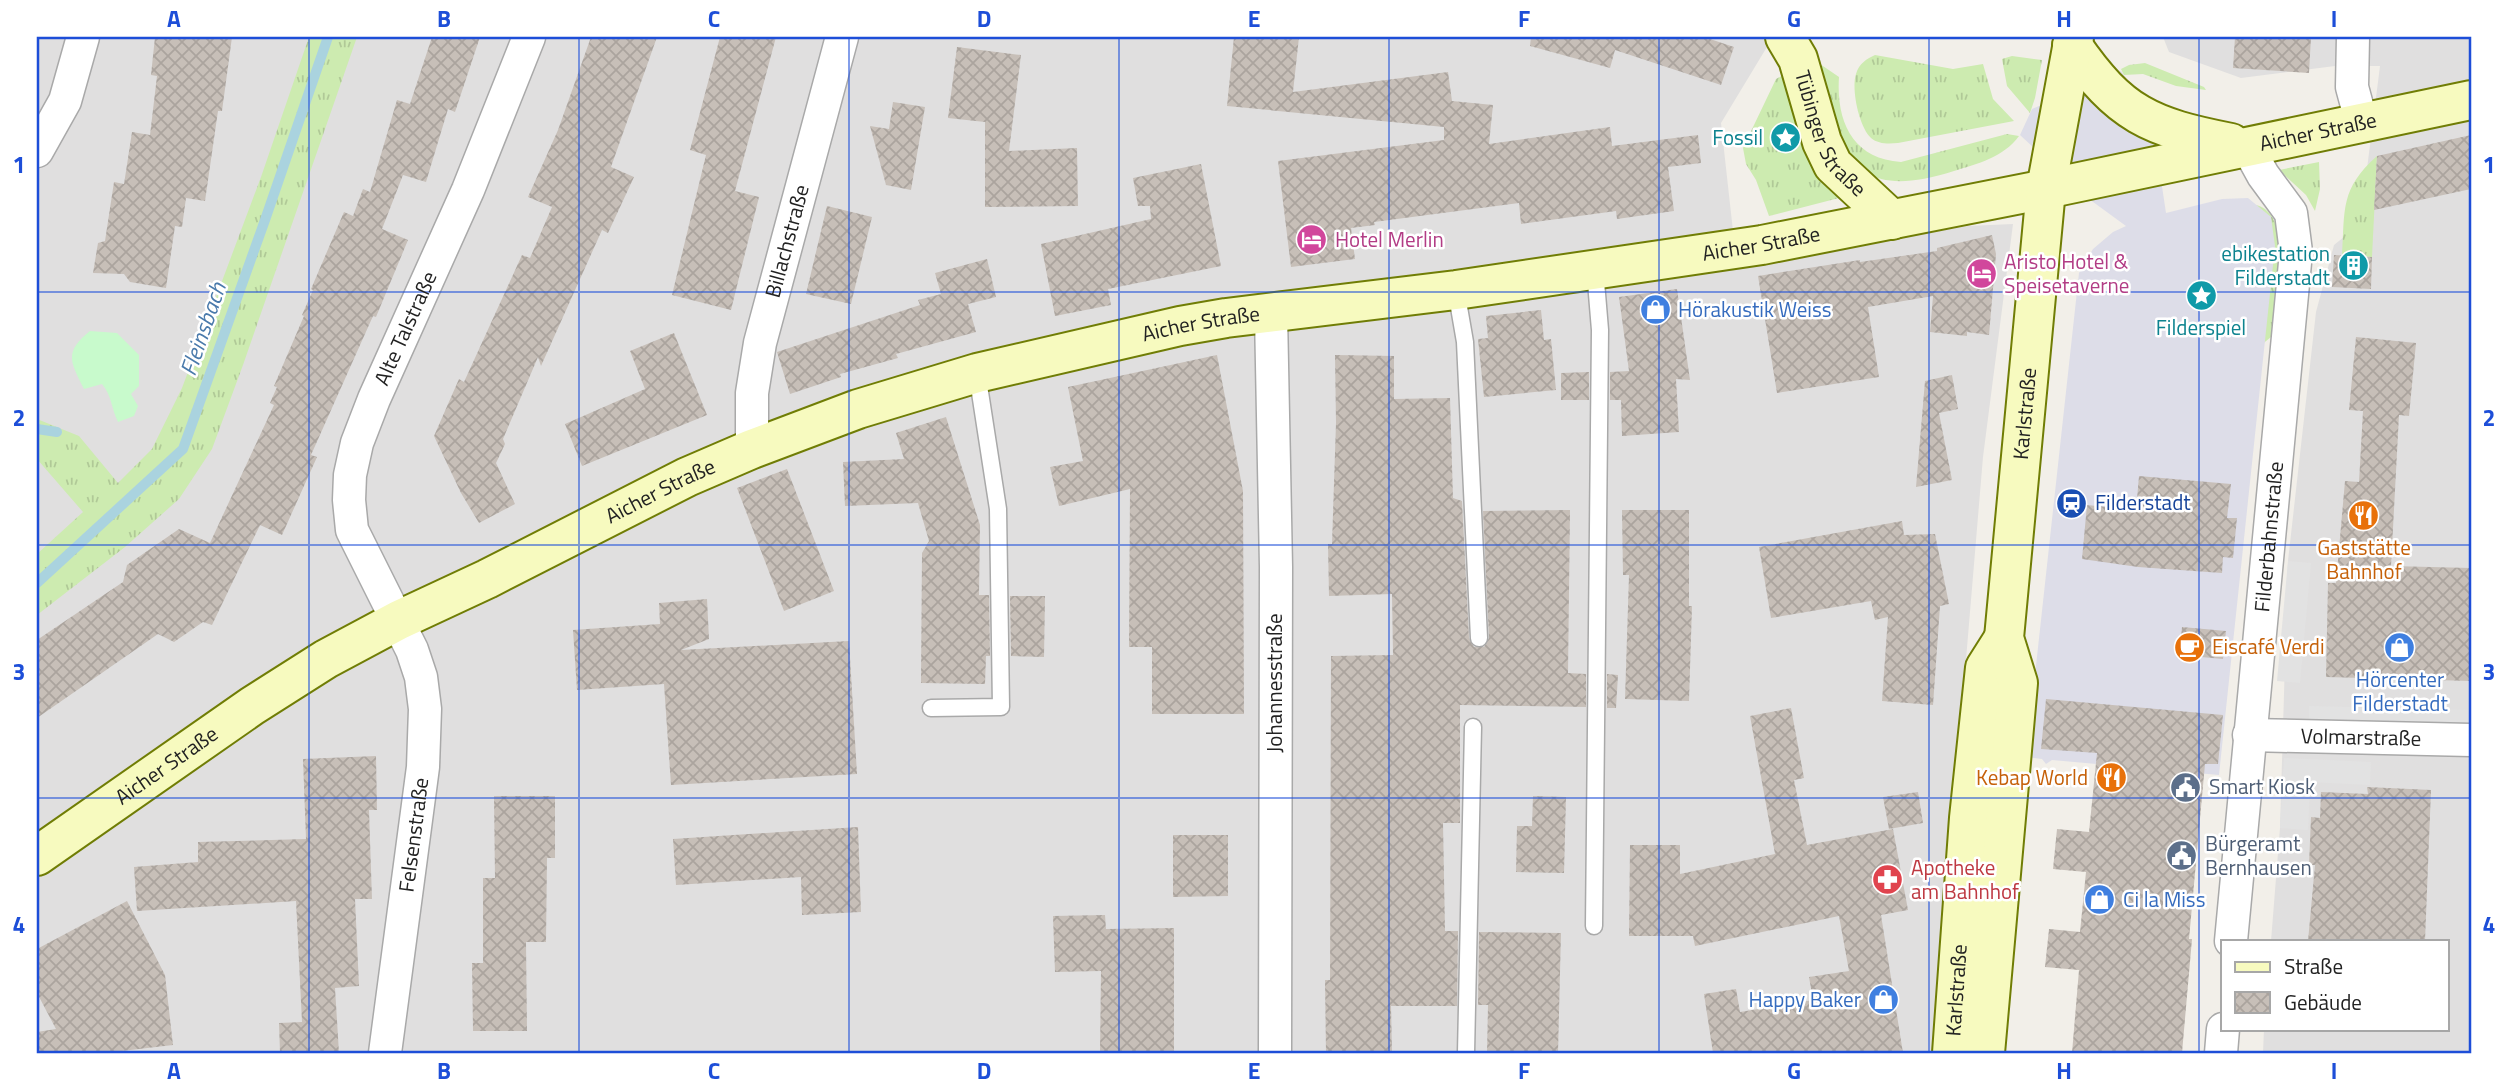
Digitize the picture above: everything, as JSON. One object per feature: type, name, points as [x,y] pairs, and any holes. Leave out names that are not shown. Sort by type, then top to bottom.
[{"type":"main road","name":"Tübinger Straße","points":[[1785,37],[1798,59],[1822,142],[1833,164],[1892,220]]},
{"type":"main road","points":[[2073,41],[2092,74],[2116,99],[2152,122],[2187,134],[2247,146]]},
{"type":"main road","name":"Karlstraße","points":[[1952,1053],[1958,948],[2018,683],[2004,638],[2046,189],[2073,41]]},
{"type":"main road","name":"Aicher Straße","points":[[37,856],[252,706],[326,659],[687,477],[858,409],[977,373],[1180,326],[1456,290],[1762,245],[2471,100]]},
{"type":"main road","name":"Karlstraße","points":[[1985,1053],[1993,964],[1987,822]]},
{"type":"main road","points":[[1958,948],[1965,972],[1973,977],[1981,978],[1993,964]]},
{"type":"street","points":[[37,150],[65,101],[83,37]]},
{"type":"street","name":"Alte Talstraße","points":[[399,620],[373,577],[352,530],[349,500],[354,454],[374,399],[468,190],[529,37]]},
{"type":"street","name":"Billachstraße","points":[[752,449],[752,393],[760,343],[842,37]]},
{"type":"street","points":[[2353,37],[2352,87],[2362,124]]},
{"type":"street","name":"Filderbahnstraße","points":[[2231,940],[2296,252],[2291,213],[2263,175],[2247,146]]},
{"type":"street","name":"Johannesstraße","points":[[1272,314],[1276,554],[1275,1053]]},
{"type":"street","name":"Felsenstraße","points":[[385,1053],[425,735],[421,677],[399,620]]},
{"type":"street","name":"Volmarstraße","points":[[2249,734],[2471,740]]},
{"type":"street","points":[[2221,1053],[2223,1030]]},
{"type":"lane","points":[[1594,926],[1600,330],[1595,270]]},
{"type":"lane","points":[[1456,290],[1465,342],[1479,638]]},
{"type":"lane","points":[[931,708],[1001,707],[998,509],[977,373]]},
{"type":"lane","points":[[1466,1053],[1473,727]]},
{"type":"shaded area","points":[[37,37],[1773,37],[1721,123],[1737,267],[1968,226],[2013,224],[1983,457],[1933,1053],[37,1053]]},
{"type":"shaded area","points":[[2163,37],[2471,37],[2471,1053],[2263,1053],[2264,1030],[2448,1030],[2448,940],[2271,940],[2280,828],[2288,561],[2316,312],[2334,245],[2360,224],[2380,66],[2335,66],[2241,78],[2169,52]]},
{"type":"shaded area","points":[[2121,71],[2133,89],[2149,100],[2166,213],[2222,199],[2248,198],[2271,217],[2275,246],[2219,775],[2052,760],[2046,764],[2042,759],[2026,757],[2079,273],[2093,249],[2113,232],[2126,226],[2089,199],[2020,135],[2032,109]]},
{"type":"shaded area","points":[[2288,561],[2311,563],[2300,683],[2277,681]]},
{"type":"shaded area","points":[[2309,706],[2471,710],[2471,724],[2309,719]]},
{"type":"shaded area","points":[[2284,758],[2371,762],[2370,785],[2310,782],[2308,830],[2280,828]]},
{"type":"green space","points":[[309,37],[357,37],[212,449],[179,499],[125,547],[37,615],[37,554],[83,512],[37,459],[37,419],[79,436],[118,483],[152,449],[182,388],[261,177]]},
{"type":"green space","points":[[1875,55],[1953,69],[1983,64],[1993,99],[2014,121],[1898,143],[1877,141],[1871,138],[1863,125],[1855,89],[1859,67]]},
{"type":"green space","points":[[2012,56],[2042,60],[2030,113],[2007,86],[2002,59]]},
{"type":"green space","points":[[2145,63],[2206,90],[2176,86],[2143,74],[2124,75],[2121,69]]},
{"type":"green space","points":[[1820,64],[1839,77],[1841,109],[1851,135],[1859,146],[1884,159],[1901,162],[2007,134],[2019,136],[1998,154],[1954,171],[1918,180],[1891,181],[1871,175],[1856,162],[1844,145]]},
{"type":"green space","points":[[1791,71],[1820,177],[1839,198],[1769,216],[1756,180],[1746,164],[1743,148],[1776,79]]},
{"type":"green space","points":[[2377,156],[2372,257],[2342,255],[2345,212],[2350,190],[2356,179]]},
{"type":"green space","points":[[2319,162],[2320,189],[2315,211],[2306,195],[2279,170]]},
{"type":"green space","points":[[2244,203],[2265,209],[2274,220],[2281,251],[2279,288],[2271,337],[2228,372]]},
{"type":"green space","points":[[90,331],[117,333],[139,355],[139,386],[131,394],[138,406],[134,416],[118,422],[102,384],[84,389],[75,371],[72,357],[76,345]]},
{"type":"building","points":[[155,37],[232,37],[222,111],[218,111],[205,201],[186,198],[182,227],[175,226],[166,288],[130,282],[124,274],[93,273],[98,243],[105,241],[114,182],[124,184],[132,132],[150,135],[157,76],[151,75]]},
{"type":"building","points":[[432,37],[480,37],[455,112],[448,109],[426,182],[403,175],[382,229],[408,240],[376,317],[373,316],[311,455],[317,457],[282,535],[260,525],[212,625],[203,622],[174,642],[158,634],[37,718],[37,640],[123,582],[127,565],[179,529],[210,543],[274,405],[270,403],[277,387],[274,386],[344,212],[353,216],[363,189],[370,192],[397,100],[410,104]]},
{"type":"building","points":[[591,37],[657,37],[611,167],[634,177],[608,233],[602,230],[541,366],[538,357],[503,439],[505,444],[496,463],[515,504],[479,523],[461,493],[434,436],[459,379],[464,382],[522,255],[530,258],[552,207],[528,197],[558,130]]},
{"type":"building","points":[[720,37],[776,37],[735,191],[759,197],[731,310],[672,295],[706,155],[690,150]]},
{"type":"building","points":[[1234,37],[1299,37],[1293,92],[1448,72],[1452,101],[1493,105],[1489,144],[1610,127],[1612,146],[1698,135],[1701,163],[1668,167],[1674,211],[1617,219],[1616,211],[1521,224],[1519,203],[1374,222],[1375,225],[1351,228],[1355,259],[1291,267],[1278,161],[1444,140],[1444,127],[1227,106]]},
{"type":"building","points":[[1531,37],[1704,37],[1734,47],[1721,85],[1615,50],[1610,68],[1530,46]]},
{"type":"building","points":[[2235,37],[2311,37],[2309,73],[2233,68]]},
{"type":"building","points":[[957,47],[1021,55],[1009,151],[1077,148],[1078,206],[985,207],[985,122],[948,118]]},
{"type":"building","points":[[893,102],[925,107],[911,190],[886,185],[870,126],[889,129]]},
{"type":"building","points":[[2471,135],[2471,189],[2374,210],[2377,156]]},
{"type":"building","points":[[1201,164],[1221,266],[1108,289],[1111,305],[1055,316],[1041,244],[1151,219],[1150,206],[1138,206],[1133,178]]},
{"type":"building","points":[[827,206],[872,217],[851,304],[806,294]]},
{"type":"building","points":[[1992,235],[1996,254],[1989,335],[1967,332],[1967,336],[1930,332],[1933,296],[1868,307],[1879,377],[1777,393],[1758,276],[1937,251],[1937,248]]},
{"type":"building","name":"ebikestation Filderstadt","points":[[2334,255],[2372,257],[2371,289],[2332,287]]},
{"type":"building","points":[[987,259],[996,297],[968,304],[976,332],[896,354],[898,358],[840,374],[841,377],[790,394],[777,352],[920,305],[918,300],[941,294],[935,273]]},
{"type":"building","points":[[1677,289],[1690,380],[1676,379],[1679,432],[1622,436],[1621,400],[1610,400],[1610,372],[1629,371],[1619,297]]},
{"type":"building","points":[[1541,310],[1544,340],[1551,339],[1556,390],[1484,397],[1478,339],[1488,338],[1486,316]]},
{"type":"building","points":[[674,333],[707,415],[582,466],[565,424],[645,389],[630,351]]},
{"type":"building","points":[[2356,337],[2416,343],[2409,416],[2399,415],[2391,566],[2471,568],[2471,681],[2326,677],[2328,583],[2336,583],[2345,481],[2359,482],[2363,411],[2349,410]]},
{"type":"building","points":[[1217,355],[1243,491],[1244,714],[1152,714],[1152,647],[1129,647],[1130,489],[1059,506],[1050,467],[1083,461],[1068,387]]},
{"type":"building","points":[[1335,355],[1394,356],[1394,399],[1450,398],[1453,498],[1462,501],[1469,638],[1474,647],[1484,647],[1489,638],[1483,511],[1570,510],[1568,673],[1586,674],[1586,707],[1460,705],[1460,823],[1443,823],[1445,931],[1458,931],[1457,1006],[1391,1006],[1392,1053],[1326,1053],[1325,980],[1330,980],[1331,656],[1393,655],[1392,594],[1329,596],[1328,544],[1332,544],[1336,423]]},
{"type":"building","points":[[1589,372],[1589,400],[1561,400],[1561,373]]},
{"type":"building","points":[[1952,375],[1958,409],[1939,413],[1952,480],[1916,487],[1925,381]]},
{"type":"building","points":[[946,417],[980,525],[979,595],[989,595],[990,656],[986,656],[985,684],[921,683],[922,553],[929,541],[918,503],[845,506],[843,462],[904,459],[896,433]]},
{"type":"building","points":[[787,469],[834,591],[784,611],[737,488]]},
{"type":"building","points":[[2139,476],[2231,484],[2227,518],[2237,518],[2233,558],[2223,557],[2222,573],[2138,567],[2082,559],[2087,505],[2136,510]]},
{"type":"building","points":[[1622,510],[1689,510],[1689,606],[1692,606],[1689,701],[1625,699],[1629,575],[1623,575]]},
{"type":"building","points":[[1902,521],[1904,535],[1935,534],[1949,604],[1940,606],[1933,705],[1882,701],[1888,617],[1875,620],[1871,601],[1771,618],[1759,547]]},
{"type":"building","points":[[1010,596],[1045,596],[1044,657],[1011,656]]},
{"type":"building","points":[[707,599],[709,639],[681,650],[849,641],[857,774],[671,785],[664,684],[577,690],[573,630],[660,624],[659,603]]},
{"type":"building","points":[[2182,627],[2226,631],[2223,659],[2179,655]]},
{"type":"building","points":[[1607,674],[1618,675],[1616,708],[1607,708]]},
{"type":"building","points":[[2046,699],[2223,715],[2218,764],[2205,764],[2182,1053],[2072,1053],[2079,970],[2045,967],[2049,929],[2080,932],[2086,872],[2053,869],[2057,829],[2089,832],[2097,753],[2041,749]]},
{"type":"building","points":[[1791,708],[1804,778],[1794,780],[1807,845],[1893,829],[1908,910],[1881,915],[1903,1053],[1713,1053],[1704,994],[1736,989],[1740,1012],[1813,1000],[1809,977],[1849,971],[1839,916],[1695,946],[1693,936],[1629,936],[1630,845],[1680,845],[1680,874],[1775,854],[1750,716]]},
{"type":"building","points":[[376,756],[377,810],[369,810],[372,899],[355,899],[359,986],[335,988],[339,1053],[280,1053],[279,1023],[302,1022],[296,901],[137,911],[134,867],[198,862],[198,842],[306,839],[303,759]]},
{"type":"building","points":[[2367,787],[2431,790],[2425,940],[2308,940],[2315,865],[2309,865],[2311,817],[2320,818],[2321,792],[2368,794]]},
{"type":"building","points":[[1918,792],[1923,823],[1889,829],[1883,797]]},
{"type":"building","points":[[494,796],[555,796],[555,858],[547,858],[546,942],[526,942],[527,1031],[473,1031],[472,963],[483,963],[483,878],[495,878]]},
{"type":"building","points":[[1533,796],[1566,797],[1564,873],[1516,872],[1517,826],[1532,826]]},
{"type":"building","points":[[858,827],[861,912],[802,915],[801,877],[676,885],[673,839]]},
{"type":"building","points":[[1173,835],[1228,835],[1228,896],[1173,897]]},
{"type":"building","points":[[127,901],[165,975],[173,1045],[105,1053],[37,1053],[37,1032],[56,1029],[37,993],[37,949]]},
{"type":"building","points":[[1105,915],[1106,929],[1174,928],[1174,1053],[1100,1053],[1101,971],[1055,972],[1053,916]]},
{"type":"building","points":[[1479,932],[1561,933],[1558,1053],[1487,1053],[1488,1005],[1478,1005]]},
{"type":"waterway","name":"Fleinsbach","points":[[37,583],[183,449],[328,37]]},
{"type":"waterway","points":[[37,429],[57,432]]},
{"type":"place","name":"Fossil","points":[[1786,138]]},
{"type":"place","name":"Hotel Merlin","points":[[1312,240]]},
{"type":"place","name":"ebikestation Filderstadt","points":[[2353,266]]},
{"type":"place","name":"Aristo Hotel & Speisetaverne","points":[[1981,274]]},
{"type":"place","name":"Filderspiel","points":[[2201,296]]},
{"type":"place","name":"Hörakustik Weiss","points":[[1655,310]]},
{"type":"place","name":"Filderstadt","points":[[2072,503]]},
{"type":"place","name":"Gaststätte Bahnhof","points":[[2364,516]]},
{"type":"place","name":"Eiscafé Verdi","points":[[2189,647]]},
{"type":"place","name":"Hörcenter Filderstadt","points":[[2400,648]]},
{"type":"place","name":"Kebap World","points":[[2111,778]]},
{"type":"place","name":"Smart Kiosk","points":[[2186,787]]},
{"type":"place","name":"Bürgeramt Bernhausen","points":[[2182,856]]},
{"type":"place","name":"Apotheke am Bahnhof","points":[[1888,880]]},
{"type":"place","name":"Ci la Miss","points":[[2100,900]]},
{"type":"place","name":"Happy Baker","points":[[1884,1000]]}]
